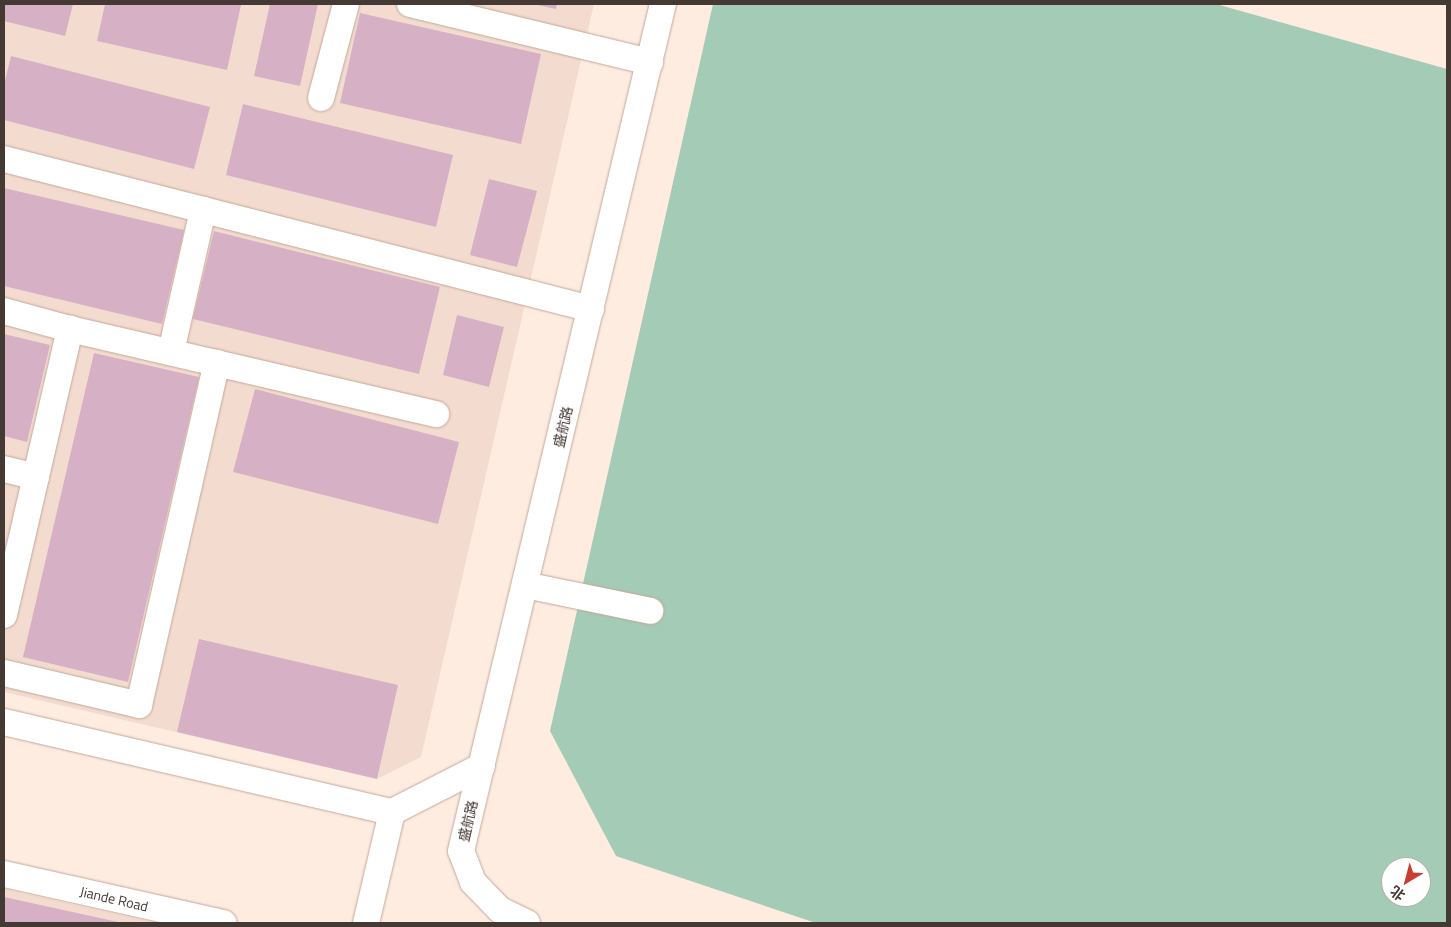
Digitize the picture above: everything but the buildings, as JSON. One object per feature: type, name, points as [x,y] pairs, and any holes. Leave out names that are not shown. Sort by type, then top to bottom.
[{"type":"street","points":[[321,98],[346,4]]},
{"type":"street","points":[[410,4],[650,62]]},
{"type":"street","name":"盛航路","points":[[527,923],[500,910],[473,882],[461,851],[663,4]]},
{"type":"street","points":[[4,159],[591,309]]},
{"type":"street","points":[[171,352],[203,210]]},
{"type":"street","points":[[4,311],[70,329],[436,414]]},
{"type":"street","points":[[4,615],[70,329]]},
{"type":"street","points":[[4,673],[139,705],[217,363]]},
{"type":"street","points":[[4,469],[36,477]]},
{"type":"street","points":[[525,585],[650,611]]},
{"type":"street","points":[[4,722],[392,812],[482,766]]},
{"type":"street","points":[[366,923],[392,812]]},
{"type":"street","name":"Jiande Road","points":[[4,874],[224,923]]},
{"type":"shaded area","points":[[4,4],[594,4],[421,757],[377,779],[4,692]]},
{"type":"shaded area","points":[[4,889],[156,923],[4,923]]},
{"type":"green space","points":[[713,4],[1216,4],[1447,69],[1447,923],[816,923],[616,856],[550,731]]}]
